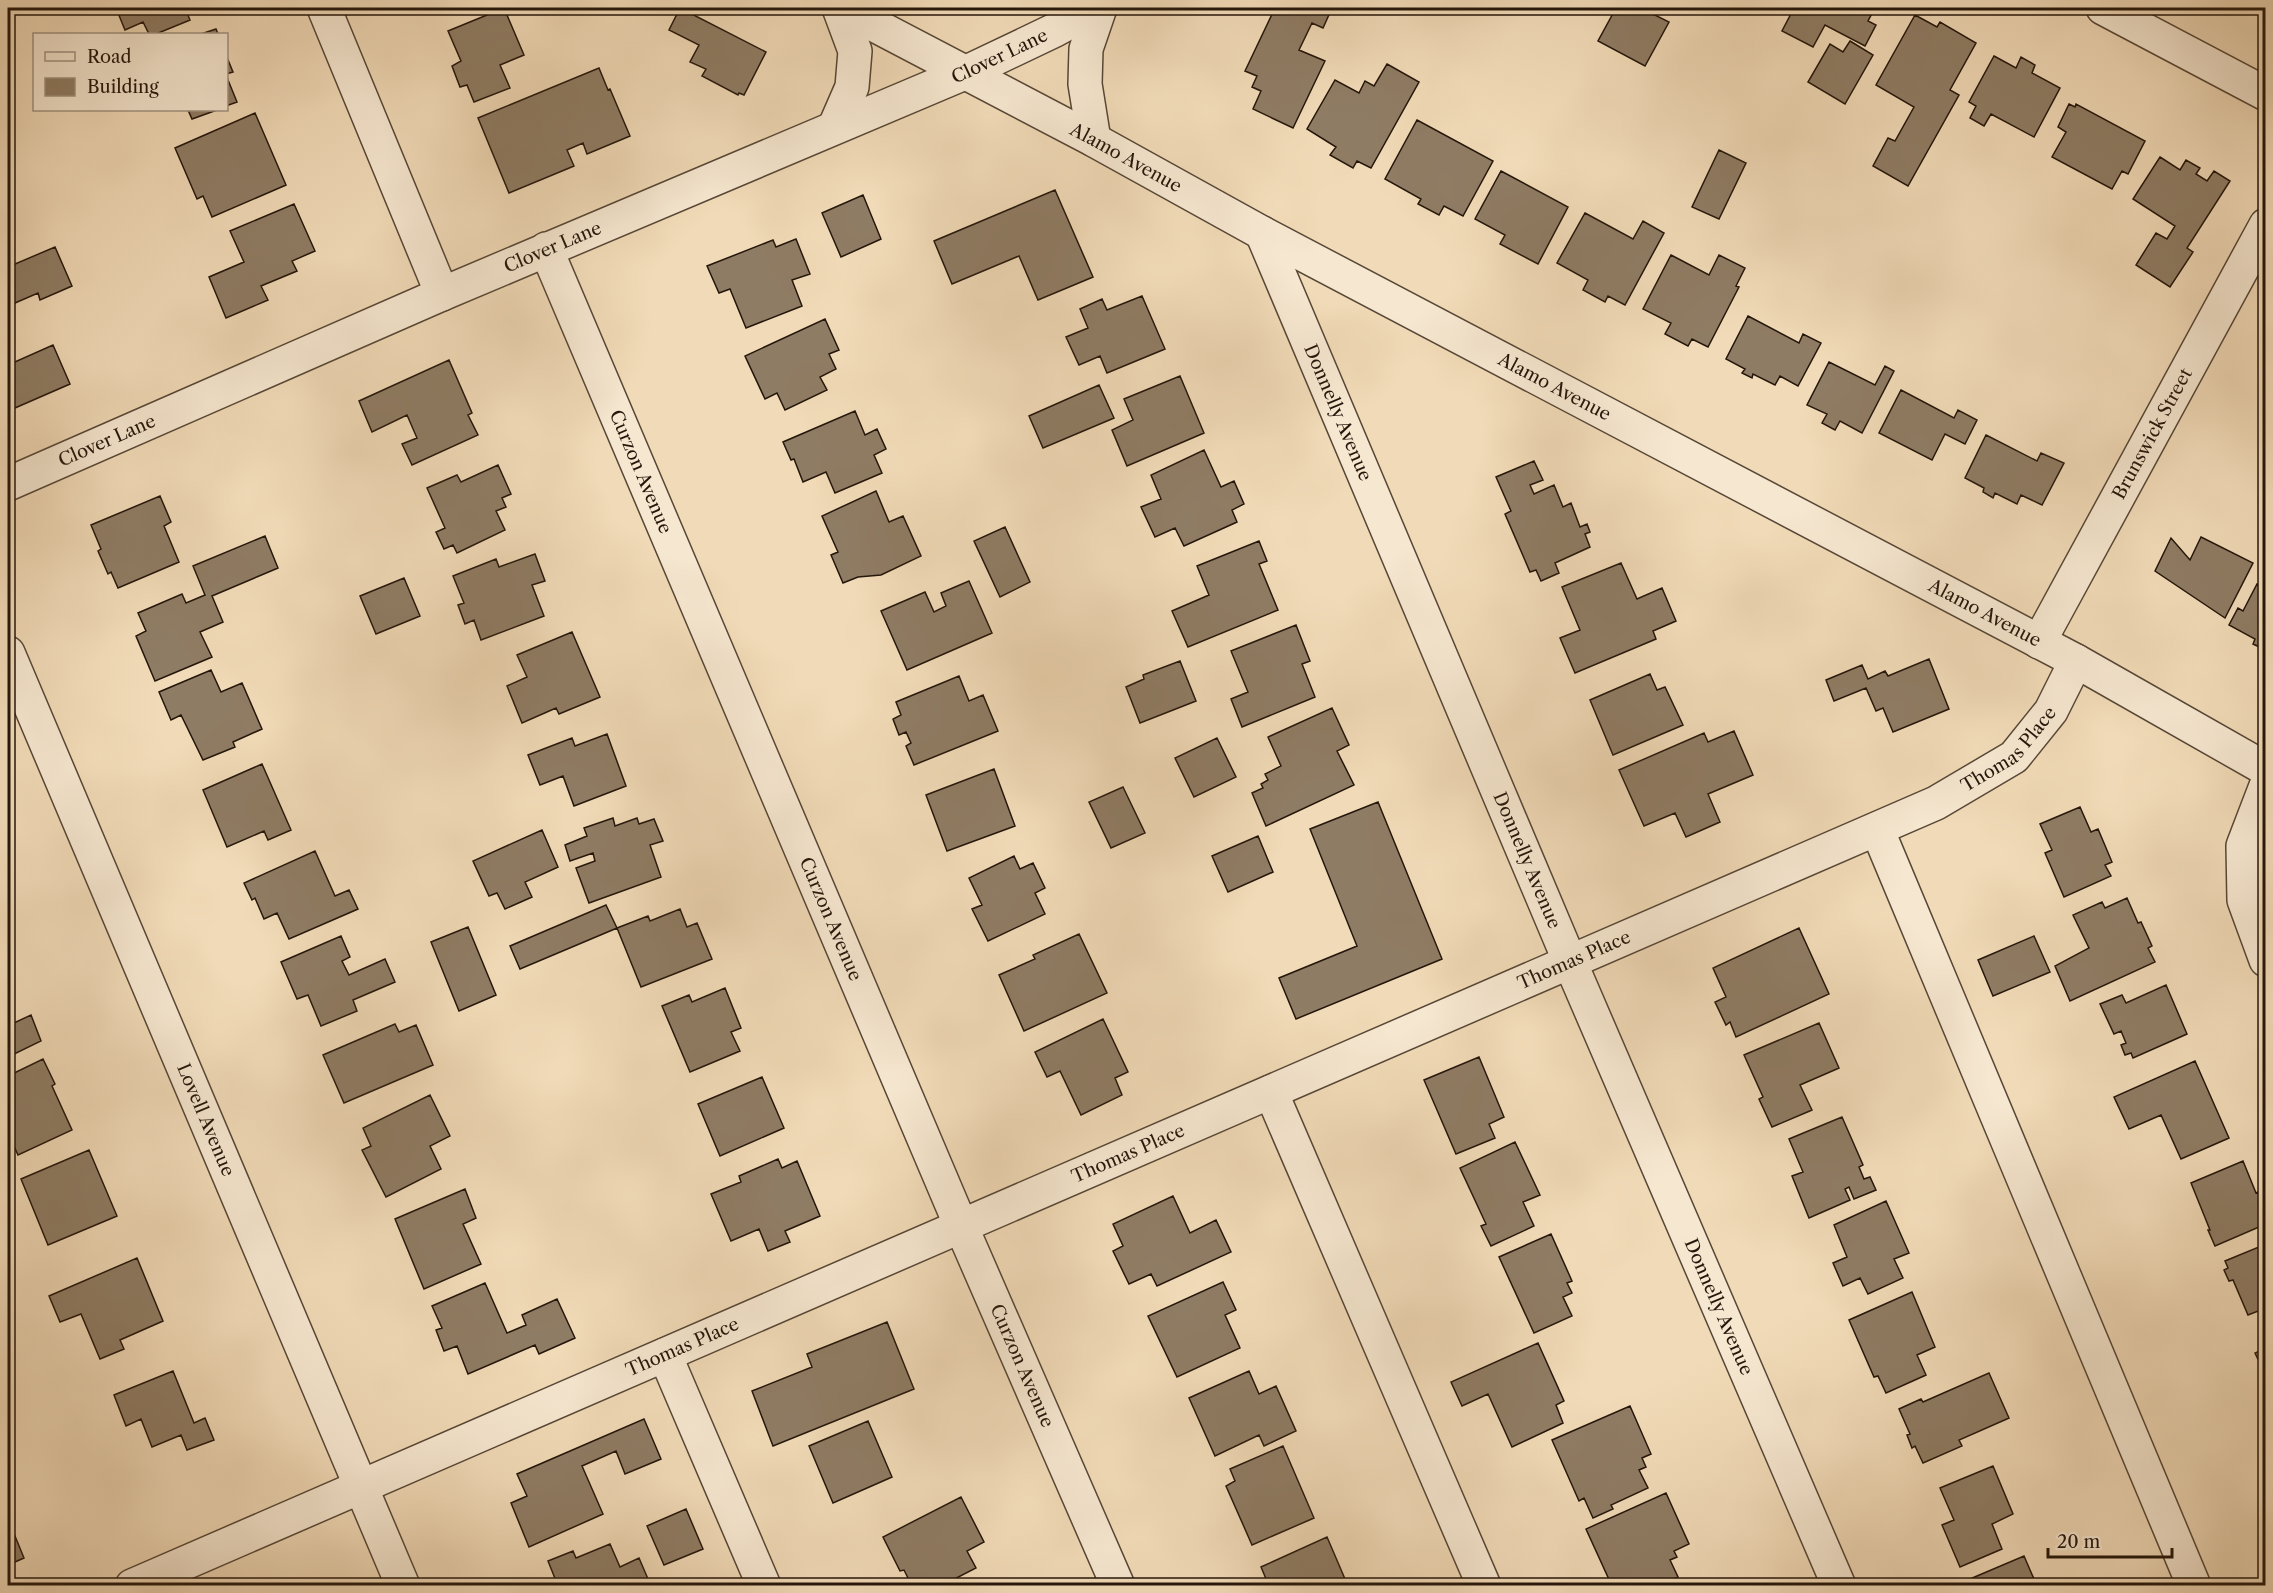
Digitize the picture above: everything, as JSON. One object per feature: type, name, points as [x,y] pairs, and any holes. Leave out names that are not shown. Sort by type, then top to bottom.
[{"type":"street","points":[[324,8],[442,294]]},
{"type":"street","points":[[835,126],[852,87],[855,51],[841,8]]},
{"type":"street","name":"Alamo Avenue","points":[[841,8],[967,72],[1262,233],[2076,661],[2265,769]]},
{"type":"street","name":"Clover Lane","points":[[8,484],[546,249],[967,72],[1095,8]]},
{"type":"street","points":[[1094,140],[1085,84],[1086,49],[1100,8]]},
{"type":"street","points":[[2103,8],[2265,94]]},
{"type":"street","name":"Brunswick Street","points":[[2039,642],[2265,225]]},
{"type":"street","name":"Donnelly Avenue","points":[[1262,233],[1570,962],[1839,1586]]},
{"type":"street","name":"Curzon Avenue","points":[[546,249],[961,1226],[1118,1586]]},
{"type":"street","name":"Lovell Avenue","points":[[8,653],[403,1586]]},
{"type":"street","name":"Thomas Place","points":[[132,1586],[1936,803],[2014,757],[2051,711],[2076,661]]},
{"type":"street","points":[[2265,786],[2243,846],[2244,900],[2265,960]]},
{"type":"street","points":[[1877,829],[2194,1586]]},
{"type":"street","points":[[1271,1092],[1484,1586]]},
{"type":"street","points":[[664,1354],[764,1586]]},
{"type":"building","points":[[116,8],[185,8],[190,20],[158,33],[148,33],[143,22],[125,30]]},
{"type":"building","points":[[194,8],[211,8],[197,14]]},
{"type":"building","points":[[504,8],[524,55],[500,65],[510,88],[474,102],[467,85],[460,87],[452,66],[461,61],[448,31]]},
{"type":"building","points":[[680,8],[766,52],[744,95],[739,93],[738,95],[702,76],[706,69],[690,62],[699,45],[669,30]]},
{"type":"building","points":[[1275,8],[1332,8],[1323,28],[1312,23],[1299,50],[1325,61],[1293,128],[1253,109],[1261,91],[1252,87],[1257,76],[1245,71]]},
{"type":"building","points":[[1616,8],[1641,8],[1669,22],[1645,66],[1598,41]]},
{"type":"building","points":[[1794,8],[1875,8],[1868,21],[1876,25],[1865,46],[1825,25],[1813,47],[1782,31]]},
{"type":"building","points":[[1915,15],[1937,27],[1940,22],[1976,43],[1950,90],[1959,95],[1908,186],[1873,166],[1888,138],[1895,141],[1914,107],[1876,85]]},
{"type":"building","points":[[216,29],[218,33],[204,33]]},
{"type":"building","points":[[1850,41],[1873,55],[1845,104],[1808,82],[1830,44],[1843,52]]},
{"type":"building","points":[[1994,56],[2016,68],[2021,57],[2035,65],[2032,73],[2060,88],[2034,137],[1991,114],[1984,126],[1970,118],[1976,106],[1969,102]]},
{"type":"building","points":[[228,60],[233,72],[228,73]]},
{"type":"building","points":[[1387,64],[1419,82],[1371,168],[1357,161],[1353,168],[1330,155],[1336,147],[1307,129],[1335,80],[1359,93],[1365,81],[1374,86]]},
{"type":"building","points":[[599,68],[630,136],[587,154],[583,143],[567,150],[574,166],[509,193],[478,118]]},
{"type":"building","points":[[228,80],[237,102],[228,105]]},
{"type":"building","points":[[2069,104],[2075,107],[2076,104],[2145,141],[2128,174],[2122,171],[2112,189],[2052,157],[2066,132],[2058,127]]},
{"type":"building","points":[[188,111],[214,111],[192,119]]},
{"type":"building","points":[[255,113],[286,185],[212,217],[203,196],[197,199],[175,148]]},
{"type":"building","points":[[1417,120],[1493,161],[1463,216],[1444,206],[1439,215],[1418,204],[1421,199],[1385,179]]},
{"type":"building","points":[[1719,150],[1746,163],[1719,219],[1692,207]]},
{"type":"building","points":[[2160,157],[2180,170],[2186,160],[2200,168],[2196,174],[2207,181],[2214,171],[2230,181],[2187,248],[2193,252],[2170,287],[2136,265],[2156,233],[2167,239],[2175,226],[2133,199]]},
{"type":"building","points":[[1501,171],[1568,207],[1538,264],[1500,244],[1505,235],[1475,219]]},
{"type":"building","points":[[1055,190],[1093,277],[1038,300],[1019,256],[952,284],[934,241]]},
{"type":"building","points":[[863,195],[881,239],[841,257],[822,213]]},
{"type":"building","points":[[294,204],[315,251],[292,261],[297,271],[261,286],[268,300],[226,318],[209,277],[244,262],[230,231]]},
{"type":"building","points":[[1585,213],[1633,239],[1643,221],[1664,233],[1625,305],[1608,296],[1605,302],[1583,290],[1588,280],[1557,263]]},
{"type":"building","points":[[796,239],[810,274],[792,280],[802,306],[746,328],[730,289],[719,293],[707,266],[773,240],[776,247]]},
{"type":"building","points":[[55,247],[72,286],[40,300],[38,293],[8,306],[8,267]]},
{"type":"building","points":[[1671,255],[1709,275],[1719,255],[1745,268],[1736,286],[1739,287],[1708,347],[1692,339],[1688,346],[1665,334],[1671,323],[1643,309]]},
{"type":"building","points":[[1142,296],[1165,349],[1107,373],[1100,356],[1079,365],[1066,337],[1088,328],[1080,309],[1102,299],[1107,310]]},
{"type":"building","points":[[1748,316],[1799,343],[1803,334],[1821,343],[1798,386],[1780,376],[1775,385],[1753,374],[1752,378],[1742,373],[1745,369],[1726,359]]},
{"type":"building","points":[[825,319],[839,350],[829,354],[836,369],[820,377],[827,390],[785,410],[777,393],[765,399],[745,356]]},
{"type":"building","points":[[53,345],[70,384],[8,411],[8,365]]},
{"type":"building","points":[[449,360],[472,413],[468,415],[478,435],[412,465],[402,444],[417,438],[407,415],[372,432],[359,401]]},
{"type":"building","points":[[1829,362],[1875,385],[1885,366],[1894,371],[1862,433],[1840,421],[1835,430],[1822,423],[1827,414],[1807,405]]},
{"type":"building","points":[[1180,376],[1204,433],[1127,466],[1112,430],[1133,420],[1124,399]]},
{"type":"building","points":[[1099,385],[1114,418],[1043,448],[1029,416]]},
{"type":"building","points":[[1901,390],[1954,418],[1958,410],[1977,420],[1965,444],[1945,434],[1932,460],[1879,433]]},
{"type":"building","points":[[855,411],[865,435],[877,429],[886,449],[874,455],[882,473],[835,493],[826,472],[803,482],[794,459],[791,460],[783,442]]},
{"type":"building","points":[[1986,435],[2037,461],[2041,453],[2064,463],[2042,505],[2021,495],[2017,504],[1995,493],[1993,498],[1983,492],[1984,488],[1965,478]]},
{"type":"building","points":[[1204,450],[1221,487],[1234,481],[1244,504],[1232,510],[1237,522],[1184,546],[1175,528],[1155,537],[1141,507],[1161,499],[1151,475]]},
{"type":"building","points":[[1534,461],[1543,480],[1530,485],[1534,494],[1554,485],[1563,507],[1571,503],[1580,527],[1587,524],[1590,532],[1585,534],[1590,547],[1555,563],[1559,573],[1541,581],[1536,570],[1530,572],[1505,514],[1511,511],[1496,477]]},
{"type":"building","points":[[498,465],[511,494],[502,498],[506,507],[496,511],[505,530],[457,553],[453,545],[444,549],[436,532],[445,528],[427,488],[457,475],[461,482]]},
{"type":"building","points":[[876,491],[889,522],[903,516],[921,556],[881,575],[858,577],[843,583],[831,555],[838,552],[822,516]]},
{"type":"building","points":[[160,496],[171,522],[164,526],[179,562],[118,588],[111,572],[108,574],[98,551],[101,549],[91,525]]},
{"type":"building","points":[[1005,527],[1030,582],[1000,597],[974,541]]},
{"type":"building","points":[[265,536],[278,568],[212,596],[223,622],[200,632],[212,657],[155,681],[136,636],[146,631],[138,613],[182,594],[186,603],[205,595],[193,566]]},
{"type":"building","points":[[2201,537],[2253,563],[2225,618],[2155,571],[2171,538],[2190,560]]},
{"type":"building","points":[[1259,541],[1267,561],[1259,564],[1278,610],[1188,647],[1172,611],[1209,595],[1197,566]]},
{"type":"building","points":[[535,554],[545,581],[532,585],[544,616],[481,640],[474,620],[465,624],[458,605],[464,603],[453,576],[496,559],[499,567]]},
{"type":"building","points":[[1621,563],[1637,599],[1662,588],[1676,621],[1653,631],[1656,639],[1575,673],[1560,638],[1580,630],[1562,587]]},
{"type":"building","points":[[404,578],[420,616],[376,634],[360,596]]},
{"type":"building","points":[[969,581],[992,633],[907,670],[881,611],[925,592],[934,612],[946,606],[941,593]]},
{"type":"building","points":[[2257,584],[2266,588],[2266,650],[2253,644],[2255,639],[2229,625],[2238,608],[2243,611]]},
{"type":"building","points":[[1296,625],[1310,661],[1302,664],[1315,697],[1242,727],[1231,699],[1248,692],[1231,651]]},
{"type":"building","points":[[572,632],[600,697],[559,714],[556,708],[522,723],[507,686],[527,677],[517,655]]},
{"type":"building","points":[[1929,659],[1949,709],[1893,732],[1883,708],[1876,711],[1866,688],[1834,701],[1826,680],[1862,665],[1868,679],[1885,671],[1888,676]]},
{"type":"building","points":[[1180,661],[1196,701],[1140,723],[1126,687],[1144,679],[1143,675]]},
{"type":"building","points":[[211,670],[221,692],[242,683],[262,729],[233,742],[235,747],[203,760],[181,715],[171,720],[159,692]]},
{"type":"building","points":[[1650,674],[1657,690],[1665,687],[1683,725],[1613,755],[1590,700]]},
{"type":"building","points":[[959,676],[969,701],[983,695],[998,731],[914,765],[906,746],[911,743],[906,732],[899,735],[893,719],[901,715],[896,702]]},
{"type":"building","points":[[1332,708],[1349,745],[1337,751],[1354,785],[1266,826],[1252,793],[1263,788],[1261,784],[1268,780],[1265,774],[1281,766],[1268,737]]},
{"type":"building","points":[[1734,731],[1753,775],[1708,794],[1720,822],[1686,837],[1675,813],[1644,826],[1619,770],[1704,733],[1708,742]]},
{"type":"building","points":[[607,734],[626,786],[574,806],[563,776],[540,785],[528,755],[572,738],[575,746]]},
{"type":"building","points":[[1217,738],[1236,777],[1194,797],[1175,758]]},
{"type":"building","points":[[262,764],[291,830],[268,840],[264,831],[227,847],[203,790]]},
{"type":"building","points":[[994,769],[1015,826],[947,851],[926,795]]},
{"type":"building","points":[[1123,787],[1145,833],[1111,848],[1089,802]]},
{"type":"building","points":[[1378,802],[1442,959],[1296,1019],[1279,978],[1357,946],[1310,829]]},
{"type":"building","points":[[2080,807],[2091,832],[2098,829],[2112,862],[2105,865],[2111,876],[2064,897],[2045,853],[2052,850],[2040,824]]},
{"type":"building","points":[[613,818],[615,826],[637,818],[639,824],[654,819],[663,841],[650,845],[661,877],[589,903],[576,868],[595,861],[593,853],[570,861],[565,845],[587,836],[584,828]]},
{"type":"building","points":[[542,830],[558,867],[525,882],[532,897],[505,909],[497,893],[489,896],[473,861]]},
{"type":"building","points":[[1258,836],[1273,872],[1228,892],[1212,856]]},
{"type":"building","points":[[315,851],[335,896],[349,890],[358,909],[289,939],[277,913],[264,919],[255,898],[252,900],[244,883]]},
{"type":"building","points":[[1014,856],[1020,869],[1033,863],[1045,888],[1035,893],[1045,914],[988,941],[972,909],[982,905],[969,878]]},
{"type":"building","points":[[2127,898],[2152,946],[2148,948],[2155,962],[2070,1001],[2055,966],[2089,948],[2073,915],[2102,902],[2105,908]]},
{"type":"building","points":[[606,905],[617,928],[520,969],[510,946]]},
{"type":"building","points":[[680,909],[687,927],[697,923],[712,959],[641,987],[617,928],[648,916],[650,921]]},
{"type":"building","points":[[468,927],[496,995],[459,1011],[431,942]]},
{"type":"building","points":[[1799,928],[1829,994],[1736,1037],[1730,1022],[1726,1025],[1715,1002],[1726,997],[1713,968]]},
{"type":"building","points":[[1079,934],[1107,993],[1024,1031],[999,975],[1035,959],[1033,955]]},
{"type":"building","points":[[341,936],[350,957],[342,961],[349,975],[385,959],[395,982],[353,1000],[357,1011],[321,1026],[308,995],[297,999],[281,962]]},
{"type":"building","points":[[2034,936],[2050,972],[1993,996],[1978,960]]},
{"type":"building","points":[[2166,985],[2187,1034],[2133,1058],[2131,1053],[2125,1055],[2121,1045],[2126,1043],[2121,1031],[2114,1034],[2100,1004],[2122,995],[2126,1003]]},
{"type":"building","points":[[725,988],[741,1028],[731,1032],[740,1051],[690,1072],[662,1006],[689,995],[692,1002]]},
{"type":"building","points":[[8,1007],[14,1023],[31,1015],[41,1041],[8,1057]]},
{"type":"building","points":[[1103,1019],[1128,1072],[1115,1078],[1122,1095],[1081,1115],[1060,1071],[1047,1077],[1035,1052]]},
{"type":"building","points":[[1819,1023],[1839,1068],[1800,1085],[1812,1110],[1772,1127],[1759,1099],[1763,1097],[1744,1055]]},
{"type":"building","points":[[395,1024],[399,1032],[416,1025],[433,1065],[344,1103],[323,1055]]},
{"type":"building","points":[[1479,1057],[1504,1117],[1489,1124],[1495,1138],[1456,1154],[1424,1080]]},
{"type":"building","points":[[43,1059],[55,1084],[52,1086],[72,1130],[18,1155],[8,1133],[8,1076]]},
{"type":"building","points":[[2195,1061],[2229,1138],[2181,1159],[2161,1115],[2129,1129],[2114,1097]]},
{"type":"building","points":[[762,1077],[784,1128],[720,1156],[698,1104]]},
{"type":"building","points":[[430,1095],[450,1136],[430,1146],[441,1169],[386,1197],[362,1150],[371,1146],[363,1128]]},
{"type":"building","points":[[1842,1117],[1863,1165],[1859,1167],[1864,1179],[1870,1177],[1876,1190],[1854,1199],[1849,1187],[1845,1189],[1850,1200],[1809,1218],[1792,1176],[1803,1172],[1789,1139]]},
{"type":"building","points":[[1515,1142],[1540,1195],[1523,1202],[1534,1226],[1491,1246],[1481,1226],[1486,1224],[1460,1168]]},
{"type":"building","points":[[89,1150],[117,1216],[48,1245],[21,1179]]},
{"type":"building","points":[[778,1159],[782,1168],[797,1161],[820,1216],[785,1231],[790,1242],[768,1251],[759,1229],[731,1241],[711,1194],[741,1182],[739,1176]]},
{"type":"building","points":[[2243,1161],[2256,1193],[2258,1192],[2266,1209],[2266,1224],[2215,1246],[2191,1183]]},
{"type":"building","points":[[465,1189],[476,1218],[463,1224],[481,1264],[424,1289],[395,1219]]},
{"type":"building","points":[[1173,1196],[1190,1233],[1216,1220],[1231,1252],[1157,1286],[1151,1274],[1129,1284],[1113,1251],[1123,1246],[1113,1224]]},
{"type":"building","points":[[1886,1201],[1909,1253],[1894,1259],[1903,1278],[1868,1294],[1860,1278],[1843,1286],[1833,1263],[1847,1257],[1834,1225]]},
{"type":"building","points":[[1551,1234],[1572,1281],[1567,1283],[1572,1293],[1563,1297],[1572,1316],[1534,1333],[1499,1257]]},
{"type":"building","points":[[2266,1244],[2266,1308],[2248,1315],[2233,1280],[2229,1281],[2224,1270],[2228,1268],[2225,1261]]},
{"type":"building","points":[[137,1258],[163,1321],[120,1340],[124,1349],[100,1359],[81,1314],[60,1322],[49,1296]]},
{"type":"building","points":[[1223,1282],[1236,1310],[1225,1315],[1240,1348],[1177,1377],[1148,1316]]},
{"type":"building","points":[[485,1283],[507,1333],[526,1325],[522,1315],[557,1299],[575,1338],[539,1354],[535,1345],[468,1374],[457,1346],[444,1351],[436,1330],[442,1328],[432,1306]]},
{"type":"building","points":[[1912,1292],[1935,1347],[1917,1355],[1926,1375],[1886,1393],[1878,1376],[1874,1377],[1849,1320]]},
{"type":"building","points":[[887,1322],[914,1389],[773,1446],[752,1391],[812,1367],[807,1354]]},
{"type":"building","points":[[1538,1343],[1564,1401],[1556,1405],[1563,1423],[1512,1447],[1488,1394],[1462,1406],[1451,1382]]},
{"type":"building","points":[[2266,1348],[2266,1376],[2255,1353]]},
{"type":"building","points":[[173,1371],[194,1423],[205,1418],[214,1440],[187,1450],[181,1435],[152,1447],[141,1419],[126,1426],[114,1395]]},
{"type":"building","points":[[1249,1371],[1259,1394],[1276,1386],[1296,1431],[1264,1446],[1259,1435],[1215,1456],[1189,1398]]},
{"type":"building","points":[[1989,1373],[2009,1418],[1959,1440],[1962,1446],[1923,1463],[1915,1446],[1912,1448],[1907,1435],[1910,1434],[1899,1409],[1921,1399],[1923,1402]]},
{"type":"building","points":[[1630,1406],[1651,1454],[1642,1458],[1646,1467],[1639,1470],[1648,1488],[1611,1505],[1613,1509],[1593,1518],[1584,1498],[1579,1501],[1552,1440]]},
{"type":"building","points":[[644,1419],[661,1459],[625,1474],[616,1451],[582,1466],[603,1514],[529,1547],[511,1503],[527,1496],[517,1474]]},
{"type":"building","points":[[868,1421],[892,1477],[833,1503],[809,1446]]},
{"type":"building","points":[[1283,1446],[1314,1518],[1252,1545],[1226,1486],[1235,1481],[1230,1469]]},
{"type":"building","points":[[1993,1466],[2013,1514],[1992,1524],[2002,1549],[1960,1567],[1942,1525],[1954,1520],[1940,1488]]},
{"type":"building","points":[[1666,1493],[1689,1544],[1674,1551],[1677,1557],[1670,1560],[1678,1577],[1660,1586],[1636,1586],[1633,1580],[1621,1586],[1612,1586],[1586,1529]]},
{"type":"building","points":[[961,1497],[984,1542],[967,1551],[976,1568],[941,1586],[912,1586],[904,1570],[900,1571],[883,1537]]},
{"type":"building","points":[[686,1509],[703,1549],[664,1565],[647,1526]]},
{"type":"building","points":[[8,1519],[24,1558],[8,1565]]},
{"type":"building","points":[[1327,1537],[1348,1586],[1269,1586],[1261,1567]]},
{"type":"building","points":[[610,1544],[620,1567],[639,1558],[651,1586],[558,1586],[548,1561],[573,1551],[576,1558]]},
{"type":"building","points":[[2024,1556],[2037,1586],[1973,1586],[1970,1579]]}]
